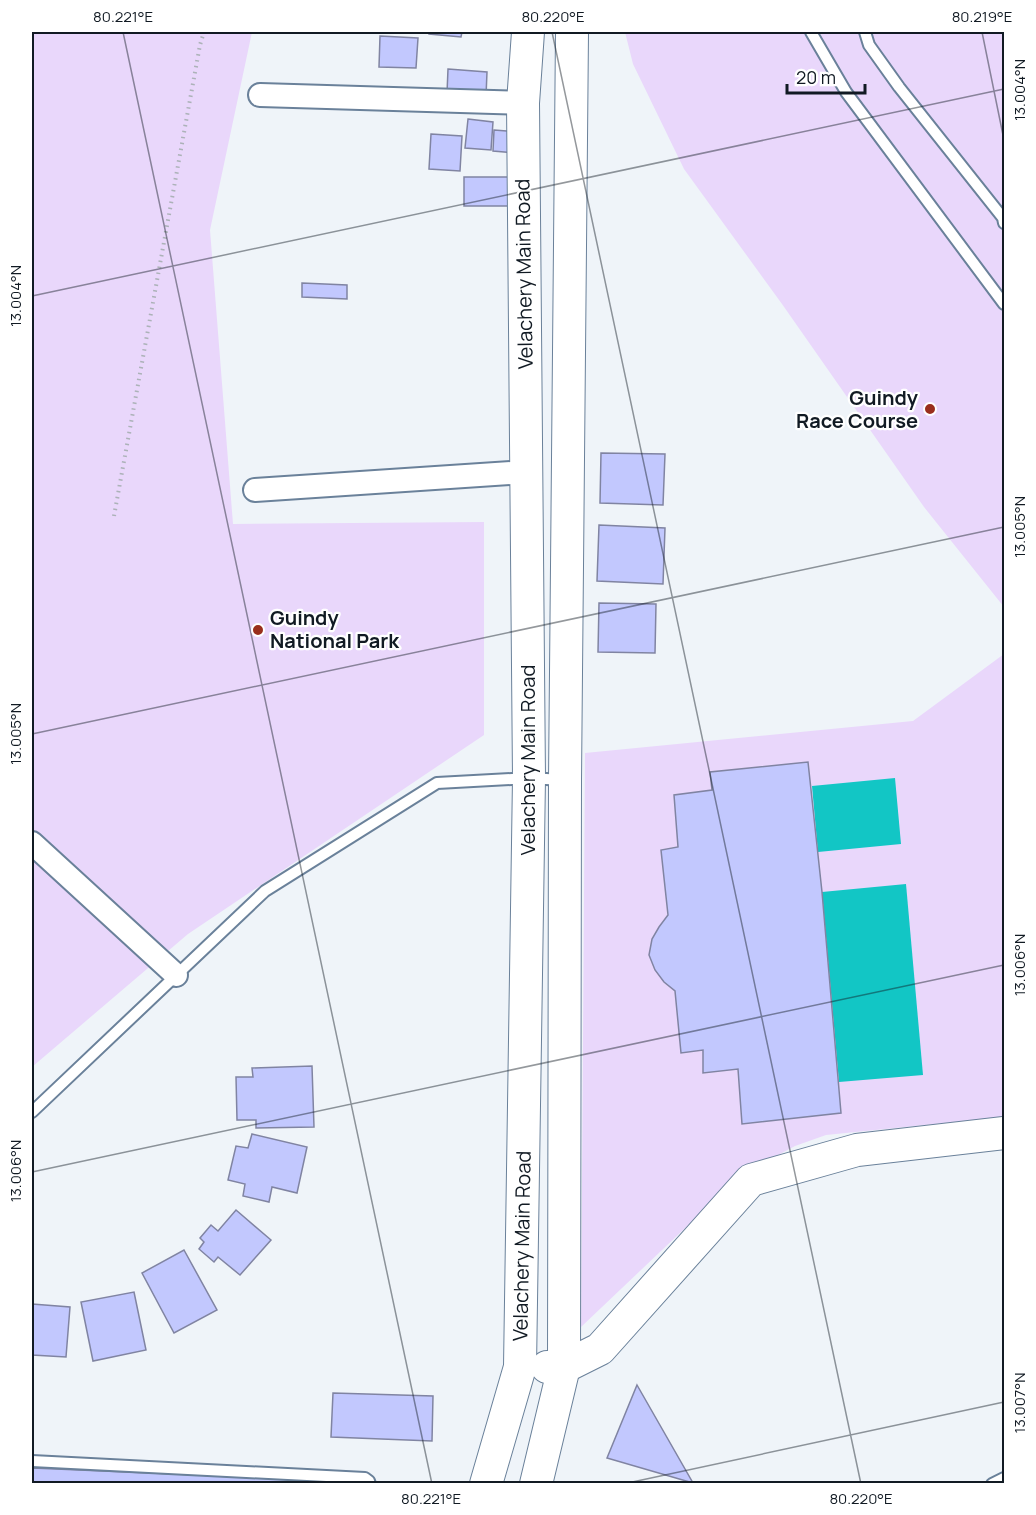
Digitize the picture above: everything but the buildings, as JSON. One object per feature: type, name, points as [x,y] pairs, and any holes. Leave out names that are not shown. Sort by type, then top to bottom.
[{"type":"main road","name":"Velachery Main Road","points":[[486,1484],[520,1367],[529,778],[523,102],[528,32]]},
{"type":"main road","name":"Velachery Main Road","points":[[536,1484],[564,1367],[565,780],[572,32]]},
{"type":"main road","points":[[520,1367],[564,1367],[600,1349],[751,1180],[857,1150],[1005,1133]]},
{"type":"street","points":[[260,95],[523,102]]},
{"type":"street","points":[[255,490],[526,472]]},
{"type":"street","points":[[32,843],[176,975]]},
{"type":"lane","points":[[811,32],[846,92],[1005,304]]},
{"type":"lane","points":[[865,32],[870,45],[899,87],[1005,223]]},
{"type":"lane","points":[[32,1112],[266,891],[436,783],[529,778],[565,780]]},
{"type":"lane","points":[[32,1461],[365,1478],[370,1484]]},
{"type":"lane","points":[[992,1484],[1005,1478]]},
{"type":"path","points":[[114,516],[204,32]]},
{"type":"shaded area","name":"Guindy National Park","points":[[32,32],[252,32],[210,230],[233,524],[484,522],[484,735],[188,934],[32,1067]]},
{"type":"shaded area","name":"Guindy Race Course","points":[[625,32],[1004,32],[1004,607],[924,507],[684,169],[633,64]]},
{"type":"shaded area","points":[[1004,654],[1004,1117],[826,1135],[795,1146],[742,1174],[581,1327],[585,753],[913,721]]},
{"type":"water","points":[[895,778],[901,844],[818,852],[812,786]]},
{"type":"water","points":[[906,884],[923,1075],[839,1082],[822,892]]},
{"type":"place","name":"Guindy Race Course","points":[[930,409]]},
{"type":"place","name":"Guindy National Park","points":[[258,630]]}]
